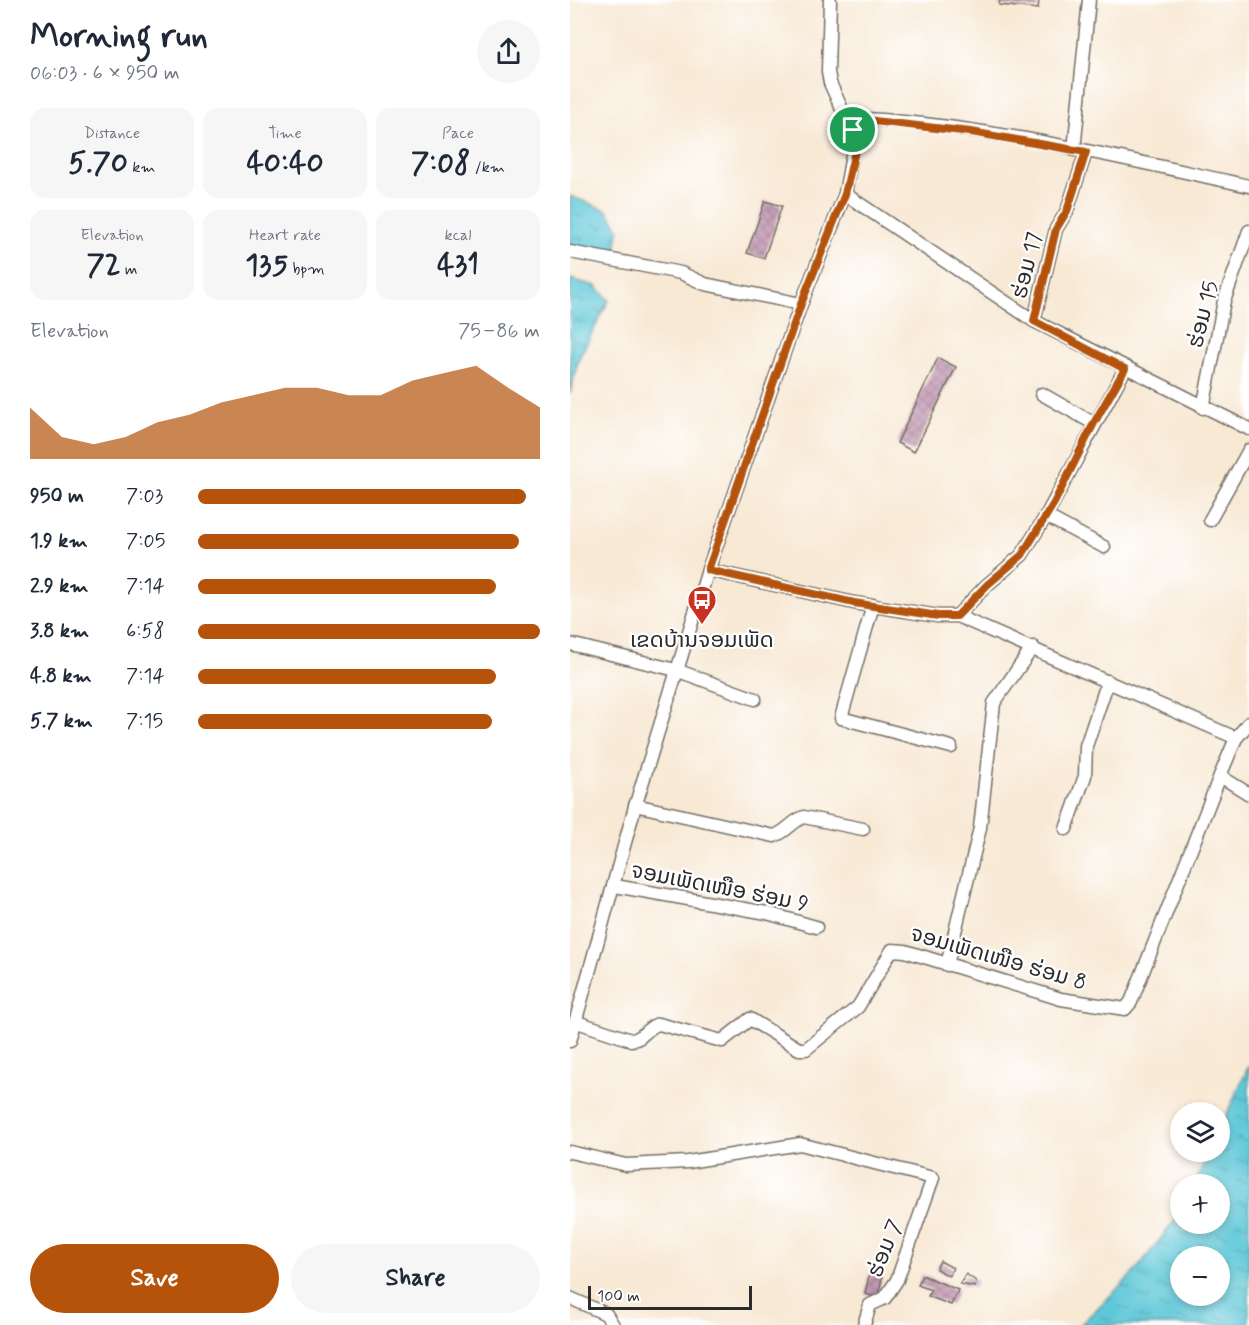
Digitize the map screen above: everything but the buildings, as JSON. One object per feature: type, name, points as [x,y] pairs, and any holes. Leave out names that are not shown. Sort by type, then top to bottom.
[{"type":"street","points":[[573,1031],[636,805],[708,570],[801,304],[845,194],[856,147],[853,130],[830,83],[828,72],[830,0]]},
{"type":"street","name":"ຮ່ອມ 17","points":[[1034,321],[1056,229],[1067,211],[1080,151],[1089,0]]},
{"type":"street","points":[[847,118],[971,132],[1080,151],[1249,186]]},
{"type":"street","points":[[845,194],[1034,321],[1125,369],[1249,429]]},
{"type":"street","name":"ຮ່ອມ 15","points":[[1203,408],[1224,301],[1249,231]]},
{"type":"street","points":[[570,252],[681,273],[705,284],[801,304]]},
{"type":"street","points":[[957,616],[987,585],[1022,555],[1046,516],[1125,369]]},
{"type":"street","points":[[1042,394],[1094,423]]},
{"type":"street","points":[[1210,520],[1249,450]]},
{"type":"street","points":[[1046,516],[1104,548]]},
{"type":"street","points":[[708,570],[873,605],[938,616],[957,616],[1033,647],[1236,738]]},
{"type":"street","points":[[873,605],[841,718],[951,747]]},
{"type":"street","points":[[570,644],[676,670],[755,699]]},
{"type":"street","points":[[947,965],[980,828],[994,703],[1033,647]]},
{"type":"street","points":[[1066,829],[1085,776],[1086,746],[1108,681]]},
{"type":"street","points":[[1249,723],[1236,738],[1220,776],[1249,794]]},
{"type":"street","name":"ຈອມເພັດເໜືອ ຮ່ອມ 8","points":[[573,1031],[631,1040],[639,1038],[654,1024],[658,1024],[722,1041],[750,1019],[799,1049],[806,1049],[858,1007],[892,950],[905,951],[1061,999],[1125,1009],[1131,1002],[1220,776]]},
{"type":"street","points":[[636,805],[774,836],[785,833],[798,818],[804,817],[863,829]]},
{"type":"street","name":"ຈອມເພັດເໜືອ ຮ່ອມ 9","points":[[615,886],[767,913],[816,927]]},
{"type":"street","name":"ຮ່ອມ 7","points":[[570,1152],[626,1165],[688,1162],[800,1144],[933,1178],[897,1280],[885,1298],[870,1305],[864,1325]]},
{"type":"street","points":[[570,1298],[606,1314],[613,1325]]},
{"type":"water","points":[[570,196],[607,210],[619,229],[616,254],[570,246]]},
{"type":"water","points":[[570,279],[596,286],[609,300],[579,358],[570,394]]},
{"type":"water","points":[[1249,1065],[1249,1325],[1080,1325],[1134,1273],[1170,1227],[1170,1234],[1230,1234],[1230,1174],[1199,1174],[1204,1162],[1230,1162],[1230,1107]]},
{"type":"place","name":"ເຂດບ້ານຈອມເພັດ","points":[[702,626]]},
{"type":"route","points":[[847,118],[864,118],[971,132],[1086,152],[1067,211],[1056,229],[1034,321],[1125,369],[1094,423],[1054,503],[1022,555],[987,585],[957,616],[938,616],[854,603],[708,570],[801,304],[845,194],[856,147],[853,130],[847,118]]}]
